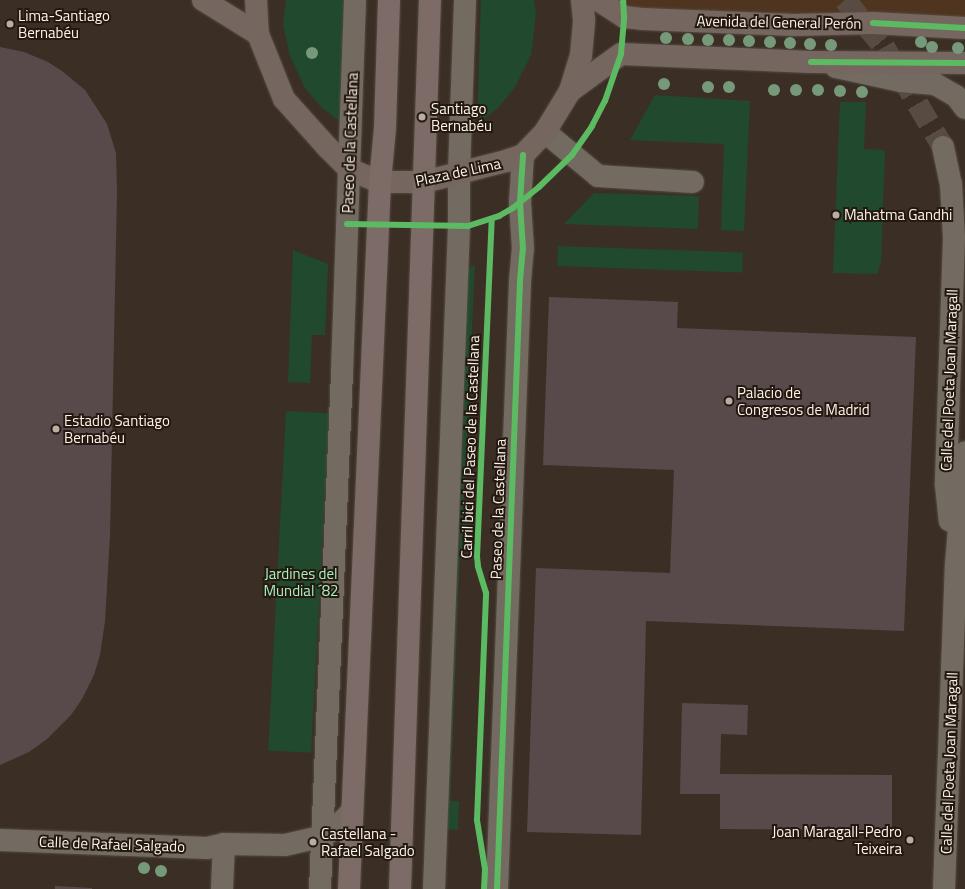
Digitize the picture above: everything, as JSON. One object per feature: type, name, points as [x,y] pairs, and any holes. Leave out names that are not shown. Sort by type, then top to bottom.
[{"type":"highway","name":"Paseo de la Castellana","points":[[349,889],[351,812],[380,182],[385,128],[389,0]]},
{"type":"highway","points":[[400,889],[430,0]]},
{"type":"main road","points":[[203,0],[258,34]]},
{"type":"main road","name":"Plaza de Lima","points":[[256,0],[258,34],[284,99],[349,169],[380,182],[424,182],[523,155]]},
{"type":"main road","points":[[523,155],[545,132],[570,91],[581,56],[584,20],[582,0]]},
{"type":"main road","name":"Avenida del General Perón","points":[[598,0],[624,17],[642,19],[794,25],[873,23],[965,28]]},
{"type":"main road","points":[[570,91],[621,54],[811,62],[965,63]]},
{"type":"street","name":"Paseo de la Castellana","points":[[320,889],[355,0]]},
{"type":"street","points":[[434,889],[459,226],[459,173],[465,0]]},
{"type":"street","points":[[811,62],[900,81],[935,84],[956,96],[965,108]]},
{"type":"street","points":[[545,132],[598,176],[693,182]]},
{"type":"street","name":"Calle del Poeta Joan Maragall","points":[[943,147],[948,164],[954,211],[946,485],[956,565],[959,663],[944,889]]},
{"type":"street","name":"Paseo de la Castellana","points":[[497,889],[520,281],[523,249],[520,202],[523,155]]},
{"type":"street","name":"Calle del Poeta Joan Maragall","points":[[956,565],[965,452]]},
{"type":"street","points":[[222,889],[224,844],[285,845],[321,837],[336,828],[351,812]]},
{"type":"street","name":"Calle de Rafael Salgado","points":[[0,840],[207,848],[224,844]]},
{"type":"shaded area","points":[[598,0],[965,0],[965,28],[671,16]]},
{"type":"green space","points":[[286,0],[343,0],[341,122],[321,107],[305,88],[290,56],[283,24]]},
{"type":"green space","points":[[481,0],[534,0],[536,14],[531,55],[515,87],[498,108],[477,124]]},
{"type":"green space","points":[[655,95],[750,101],[744,231],[721,230],[724,144],[630,140]]},
{"type":"green space","points":[[840,102],[866,102],[864,149],[885,150],[881,264],[877,274],[833,273]]},
{"type":"green space","points":[[594,193],[699,196],[698,229],[564,224]]},
{"type":"green space","points":[[558,246],[743,252],[742,272],[557,266]]},
{"type":"green space","points":[[293,250],[328,264],[325,335],[312,335],[310,383],[288,382]]},
{"type":"green space","points":[[475,264],[463,520],[470,521],[469,550],[460,549],[450,801],[459,801],[458,830],[443,829],[468,269]]},
{"type":"green space","name":"Jardines del Mundial ´82","points":[[286,411],[329,413],[311,753],[268,751]]},
{"type":"building","name":"Estadio Santiago Bernabéu","points":[[0,47],[24,52],[48,62],[62,71],[85,90],[107,124],[116,153],[117,192],[110,535],[105,621],[100,655],[94,675],[82,699],[71,715],[47,739],[29,752],[0,765]]},
{"type":"building","name":"Palacio de Congresos de Madrid","points":[[549,297],[678,302],[677,328],[916,337],[904,631],[646,621],[641,835],[527,832],[536,568],[670,573],[674,470],[543,465]]},
{"type":"building","points":[[682,703],[748,705],[747,735],[721,734],[720,774],[892,775],[892,830],[720,829],[720,794],[680,794]]},
{"type":"building","points":[[55,886],[92,888],[92,889],[55,889]]},
{"type":"tunnel","points":[[845,0],[884,47],[943,147]]},
{"type":"cycle path","points":[[347,224],[468,226],[499,216],[513,208],[539,187],[572,155],[592,126],[605,101],[621,54],[624,17],[623,0]]},
{"type":"cycle path","points":[[873,23],[965,28]]},
{"type":"cycle path","points":[[811,62],[965,63]]},
{"type":"cycle path","points":[[497,889],[520,281],[523,249],[520,202],[523,155]]},
{"type":"cycle path","name":"Carril bici del Paseo de la Castellana","points":[[484,889],[485,869],[477,820],[486,593],[478,566],[477,557],[492,219]]},
{"type":"place","name":"Lima-Santiago Bernabéu","points":[[10,24]]},
{"type":"place","name":"Santiago Bernabéu","points":[[422,117]]},
{"type":"place","name":"Mahatma Gandhi","points":[[836,215]]},
{"type":"place","name":"Palacio de Congresos de Madrid","points":[[729,401]]},
{"type":"place","name":"Estadio Santiago Bernabéu","points":[[56,429]]},
{"type":"place","name":"Joan Maragall-Pedro Teixeira","points":[[910,840]]},
{"type":"place","name":"Castellana - Rafael Salgado","points":[[313,842]]}]
